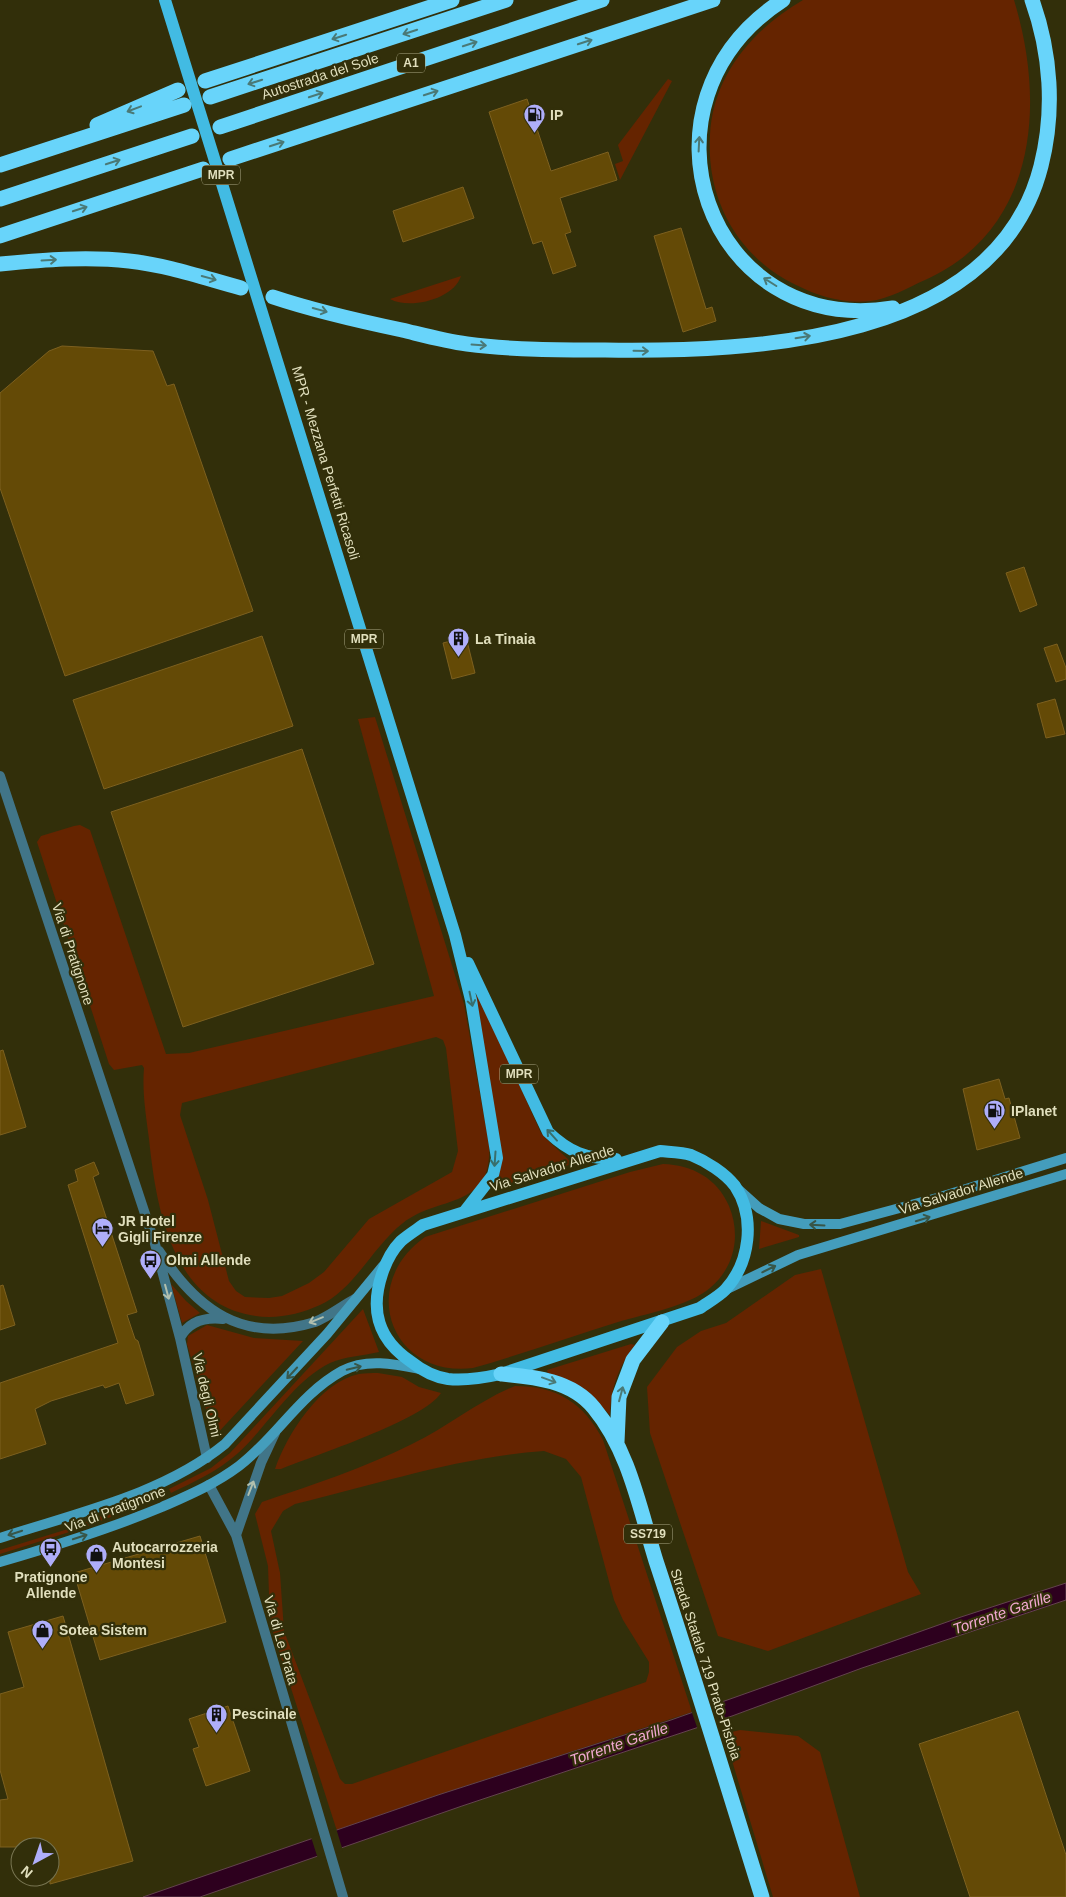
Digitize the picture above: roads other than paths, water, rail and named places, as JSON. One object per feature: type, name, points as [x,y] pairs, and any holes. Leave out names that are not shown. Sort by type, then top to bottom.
[{"type":"highway","points":[[205,81],[452,0]]},
{"type":"highway","name":"Autostrada del Sole","points":[[210,97],[506,0]]},
{"type":"highway","name":"Autostrada del Sole","points":[[220,127],[602,0]]},
{"type":"highway","points":[[230,159],[713,0]]},
{"type":"highway","points":[[783,0],[752,24],[719,64],[703,111],[698,153],[701,177],[716,224],[729,244],[745,262],[764,278],[807,302],[831,310],[853,312],[874,311],[916,304]]},
{"type":"highway","points":[[273,297],[352,319],[467,344],[561,350],[660,351],[767,343],[828,333],[889,318],[942,293],[967,277],[1009,235],[1023,213],[1036,186],[1048,134],[1049,89],[1046,52],[1039,20],[1032,0]]},
{"type":"highway","points":[[35,154],[178,90]]},
{"type":"highway","points":[[0,165],[184,105]]},
{"type":"highway","points":[[0,199],[192,136]]},
{"type":"highway","points":[[0,236],[203,168]]},
{"type":"highway","points":[[0,264],[63,259],[129,261],[167,268],[240,288]]},
{"type":"highway","name":"SS719","points":[[617,1442],[619,1397],[632,1360],[662,1322]]},
{"type":"highway","name":"SS719","points":[[501,1374],[541,1378],[568,1387],[593,1407],[617,1442]]},
{"type":"highway","name":"Strada Statale 719 Prato-Pistoia","points":[[617,1442],[678,1626],[762,1897]]},
{"type":"main road","name":"MPR - Mezzana Perfetti Ricasoli","points":[[166,4],[274,344],[456,935],[472,1000],[497,1158],[493,1175],[465,1211]]},
{"type":"main road","name":"MPR - Mezzana Perfetti Ricasoli","points":[[456,935],[548,1132],[562,1146],[582,1155],[600,1159],[628,1160]]},
{"type":"main road","name":"Via Salvador Allende","points":[[207,1458],[226,1444],[359,1297],[400,1242],[423,1225],[660,1151],[689,1154],[713,1167],[759,1208],[779,1219],[804,1224],[840,1224],[937,1198],[1066,1158]]},
{"type":"main road","name":"Via Salvador Allende","points":[[209,1485],[241,1465],[312,1392],[343,1370],[378,1362],[421,1370],[446,1379],[473,1380],[501,1374],[700,1308],[725,1290],[798,1255],[1066,1174]]},
{"type":"main road","name":"Via Salvador Allende","points":[[725,1290],[744,1260],[748,1236],[746,1215],[734,1186]]},
{"type":"main road","name":"Via Salvador Allende","points":[[386,1262],[377,1290],[376,1312],[384,1334],[398,1353],[421,1370]]},
{"type":"main road","name":"Via di Pratignone","points":[[0,1538],[140,1492],[207,1458]]},
{"type":"main road","name":"Via di Pratignone","points":[[0,1562],[120,1524],[209,1485]]},
{"type":"street","name":"Via di Pratignone","points":[[0,776],[120,1140]]},
{"type":"street","name":"Via degli Olmi","points":[[120,1140],[155,1244],[180,1338],[207,1458]]},
{"type":"street","name":"Via degli Olmi","points":[[155,1244],[175,1276],[192,1295],[207,1308],[229,1320]]},
{"type":"street","name":"Via degli Olmi","points":[[180,1338],[184,1330],[200,1320],[213,1318],[259,1328],[293,1326],[316,1321],[359,1297]]},
{"type":"street","points":[[236,1535],[261,1462],[276,1430]]},
{"type":"street","name":"Via di Le Prata","points":[[209,1485],[236,1535],[343,1897]]},
{"type":"water","name":"Torrente Garille","points":[[1066,1583],[1066,1600],[862,1668],[732,1716],[462,1806],[200,1897],[143,1897],[438,1795],[671,1720],[961,1617]]},
{"type":"place","name":"IP","points":[[534,134]]},
{"type":"place","name":"La Tinaia","points":[[459,658]]},
{"type":"place","name":"IPlanet","points":[[995,1130]]},
{"type":"place","name":"JR Hotel Gigli Firenze","points":[[102,1248]]},
{"type":"place","name":"Olmi Allende","points":[[150,1279]]},
{"type":"place","name":"Pratignone Allende","points":[[51,1568]]},
{"type":"place","name":"Autocarrozzeria Montesi","points":[[96,1574]]},
{"type":"place","name":"Sotea Sistem","points":[[43,1649]]},
{"type":"place","name":"Pescinale","points":[[216,1733]]}]
